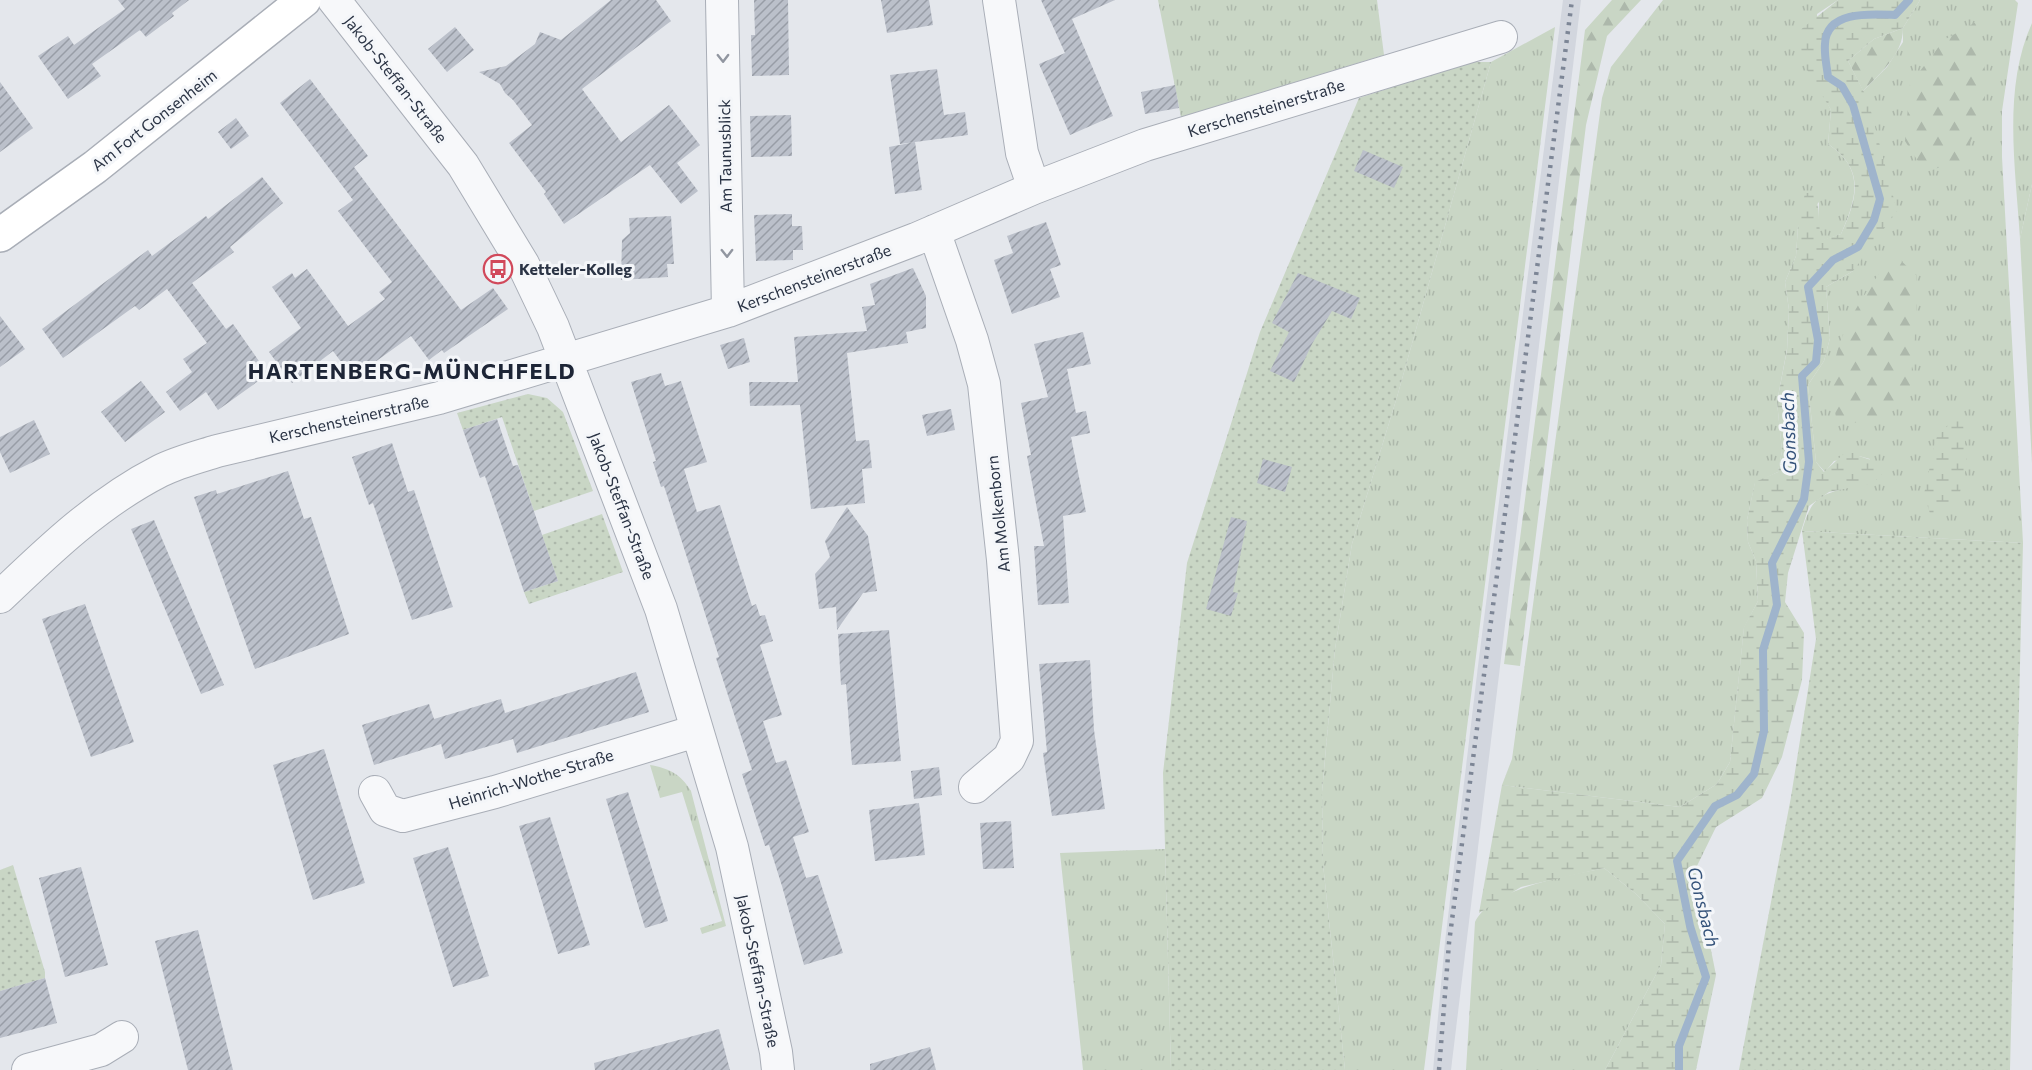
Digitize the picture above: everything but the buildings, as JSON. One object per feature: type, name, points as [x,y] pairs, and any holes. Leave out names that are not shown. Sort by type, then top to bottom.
[{"type":"street","name":"Am Fort Gonsenheim","points":[[0,235],[95,167],[304,0]]},
{"type":"street","name":"Jakob-Steffan-Straße","points":[[334,0],[464,165],[523,264],[566,360],[661,609],[732,847],[770,1020],[777,1070]]},
{"type":"street","name":"Am Taunusblick","points":[[722,0],[728,311]]},
{"type":"street","points":[[999,0],[1022,153],[1034,188]]},
{"type":"street","name":"Kerschensteinerstraße","points":[[0,597],[48,550],[92,515],[119,495],[161,470],[217,450],[439,398],[728,311],[934,231],[1034,188],[1145,145],[1501,37]]},
{"type":"street","name":"Am Molkenborn","points":[[934,231],[972,340],[984,384],[1003,560],[1017,741],[1009,758],[975,787]]},
{"type":"street","name":"Heinrich-Wothe-Straße","points":[[375,792],[386,810],[403,816],[495,792],[696,731]]},
{"type":"street","points":[[28,1070],[101,1050],[122,1037]]},
{"type":"shaded area","points":[[1563,0],[1581,0],[1451,1070],[1433,1070],[1445,942],[1478,666]]},
{"type":"green space","points":[[1158,0],[1377,0],[1384,55],[1181,117]]},
{"type":"green space","points":[[1612,0],[1641,0],[1607,36],[1586,125],[1520,666],[1504,664],[1585,30]]},
{"type":"green space","points":[[1663,0],[1838,0],[1817,14],[1819,87],[1831,110],[1828,144],[1848,163],[1854,184],[1851,208],[1841,234],[1821,241],[1818,223],[1819,202],[1798,226],[1796,256],[1785,282],[1789,310],[1787,349],[1777,402],[1782,451],[1778,472],[1755,483],[1747,520],[1748,542],[1756,561],[1758,601],[1744,628],[1730,762],[1717,784],[1680,807],[1502,785],[1512,759],[1602,98],[1611,67]]},
{"type":"green space","points":[[1838,0],[1920,0],[1903,28],[1874,39],[1848,61],[1868,100],[1897,211],[1853,271],[1826,287],[1830,338],[1824,361],[1808,385],[1816,462],[1824,472],[1849,449],[1859,456],[1880,463],[1883,473],[1873,483],[1829,492],[1809,506],[1788,573],[1785,602],[1804,633],[1802,680],[1782,757],[1762,798],[1716,827],[1695,870],[1716,975],[1696,1070],[1605,1070],[1661,965],[1665,924],[1636,894],[1604,868],[1521,887],[1479,913],[1502,785],[1680,807],[1717,784],[1730,762],[1744,627],[1758,601],[1756,561],[1748,542],[1747,520],[1755,482],[1778,472],[1782,451],[1777,402],[1787,350],[1789,310],[1785,282],[1796,256],[1798,226],[1805,193],[1814,193],[1816,198],[1822,240],[1841,234],[1854,196],[1855,184],[1848,163],[1828,144],[1831,110],[1799,56],[1799,31]]},
{"type":"green space","points":[[1920,0],[2015,0],[2018,3],[2002,111],[2002,157],[2023,543],[1802,531],[1809,512],[1817,500],[1850,487],[1870,459],[1859,456],[1834,461],[1825,472],[1816,462],[1808,385],[1824,361],[1830,338],[1826,287],[1853,271],[1874,125],[1863,91],[1887,67],[1903,42],[1903,28]]},
{"type":"green space","points":[[1976,22],[1984,54],[1985,106],[1963,160],[1925,172],[1905,141],[1910,84],[1944,40]]},
{"type":"green space","points":[[2032,23],[2032,184],[2020,239],[2014,158],[2014,102],[2023,48]]},
{"type":"green space","points":[[1555,27],[1424,1070],[1345,1070],[1323,864],[1322,792],[1335,649],[1352,544],[1397,397],[1491,62]]},
{"type":"green space","points":[[1903,28],[1902,38],[1895,55],[1863,91],[1848,61],[1874,39]]},
{"type":"green space","points":[[1470,62],[1491,62],[1397,397],[1352,544],[1335,649],[1322,791],[1323,864],[1345,1070],[1171,1070],[1163,773],[1187,563],[1260,332],[1359,98]]},
{"type":"green space","points":[[2032,184],[2032,463],[2020,239]]},
{"type":"green space","points":[[1894,254],[1916,275],[1916,322],[1910,388],[1873,422],[1837,423],[1832,382],[1840,343],[1863,297]]},
{"type":"green space","points":[[528,394],[547,398],[563,412],[593,491],[534,511],[502,417],[463,430],[457,413]]},
{"type":"green space","points":[[1962,411],[1967,464],[1957,504],[1932,520],[1924,494],[1936,438]]},
{"type":"green space","points":[[602,514],[623,572],[529,604],[524,592],[558,581],[542,535]]},
{"type":"green space","points":[[1802,531],[2023,543],[2010,1070],[1739,1070],[1791,797],[1816,639]]},
{"type":"green space","points":[[650,765],[673,773],[683,780],[691,791],[726,926],[702,934],[700,928],[722,921],[682,792],[660,798]]},
{"type":"green space","points":[[1165,849],[1171,1070],[1083,1070],[1060,853]]},
{"type":"green space","points":[[13,865],[45,978],[0,991],[0,870]]},
{"type":"green space","points":[[1604,868],[1636,894],[1665,924],[1661,965],[1605,1070],[1466,1070],[1475,922],[1484,910],[1497,900],[1514,892],[1552,879]]},
{"type":"waterway","name":"Gonsbach","points":[[1679,1070],[1679,1046],[1706,977],[1690,926],[1677,861],[1715,806],[1737,795],[1754,774],[1764,731],[1763,650],[1777,605],[1772,563],[1804,499],[1809,462],[1802,376],[1816,362],[1818,340],[1808,287],[1833,260],[1858,247],[1874,220],[1880,199],[1853,105],[1842,86],[1828,77],[1825,57],[1827,33],[1833,25],[1852,16],[1895,15],[1909,0]]},
{"type":"railway","points":[[1439,1070],[1449,943],[1572,0]]},
{"type":"place","name":"Ketteler-Kolleg","points":[[498,269]]},
{"type":"district","name":"HARTENBERG-MÜNCHFELD","points":[[412,371]]}]
